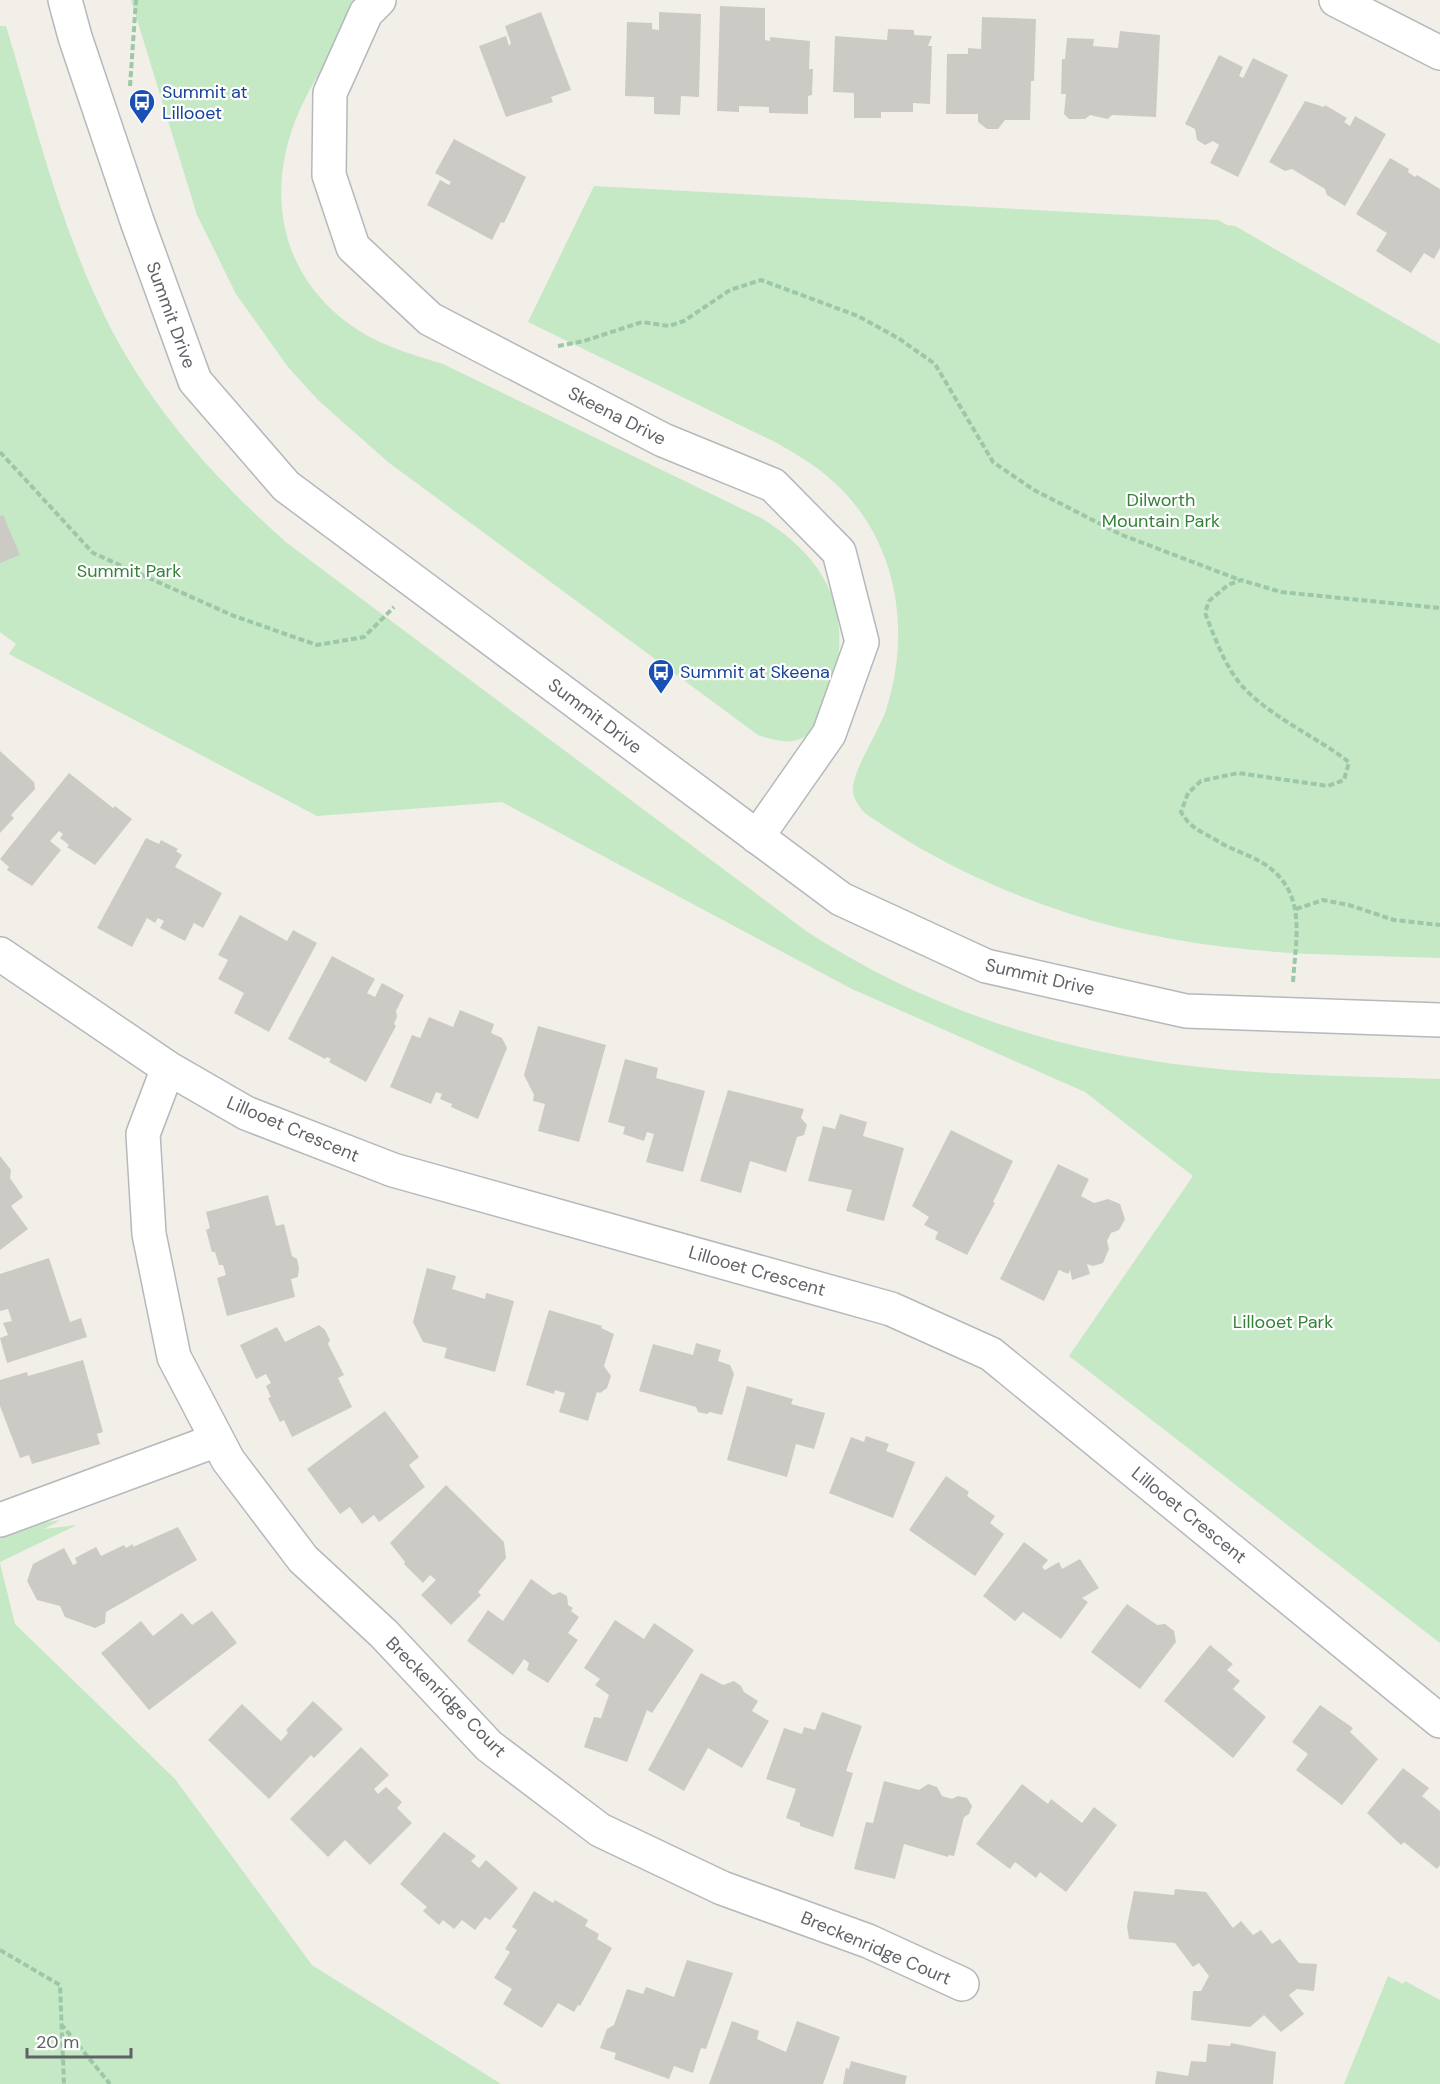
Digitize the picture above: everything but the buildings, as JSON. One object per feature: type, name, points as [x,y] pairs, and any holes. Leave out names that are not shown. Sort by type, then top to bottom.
[{"type":"street","name":"Summit Drive","points":[[65,0],[75,37],[137,221],[195,381],[286,486],[757,837],[842,899],[986,966],[1186,1011],[1440,1020]]},
{"type":"street","name":"Skeena Drive","points":[[379,0],[366,14],[330,93],[329,175],[353,247],[430,319],[663,440],[773,485],[839,552],[862,642],[829,734],[757,837]]},
{"type":"street","points":[[1336,0],[1440,53]]},
{"type":"street","name":"Lillooet Crescent","points":[[0,954],[168,1068],[246,1113],[393,1170],[891,1309],[991,1354],[1440,1721]]},
{"type":"street","name":"Breckenridge Court","points":[[168,1068],[143,1134],[150,1234],[174,1358],[228,1460],[303,1559],[384,1634],[489,1746],[600,1830],[722,1888],[868,1941],[962,1984]]},
{"type":"street","points":[[0,1521],[217,1440]]},
{"type":"path","points":[[523,367],[529,356],[547,348],[584,341],[642,322],[669,326],[684,321],[730,290],[761,280],[858,316],[898,338],[934,364],[993,462],[1034,490],[1122,535],[1241,580],[1281,592],[1440,608]]},
{"type":"path","points":[[0,452],[93,553],[234,616],[317,645],[364,637],[418,584]]},
{"type":"path","points":[[1241,580],[1228,585],[1209,601],[1205,614],[1225,659],[1242,686],[1259,702],[1349,762],[1344,780],[1328,786],[1238,773],[1201,781],[1188,794],[1181,812],[1190,827],[1236,853],[1261,862],[1286,882],[1296,909],[1290,1014]]},
{"type":"path","points":[[1296,909],[1323,900],[1349,905],[1394,920],[1440,925]]},
{"type":"path","points":[[0,1950],[60,1984],[64,2084]]},
{"type":"path","points":[[61,2023],[110,2084]]},
{"type":"green space","points":[[131,0],[381,0],[360,22],[322,70],[306,97],[292,129],[284,162],[281,194],[284,225],[293,255],[309,283],[330,308],[368,336],[399,350],[443,364],[761,518],[796,544],[811,560],[831,594],[837,614],[839,636],[834,677],[814,729],[808,735],[794,741],[780,741],[758,735],[388,462],[318,400],[288,367],[236,294],[197,215]]},
{"type":"green space","points":[[0,26],[6,26],[58,200],[83,269],[98,302],[115,337],[156,402],[205,462],[287,543],[806,931],[850,958],[943,1003],[990,1021],[1089,1049],[1139,1059],[1253,1072],[1440,1079],[1440,1643],[1069,1356],[1193,1176],[1085,1092],[852,989],[502,802],[317,816],[9,654],[16,644],[0,632]]},
{"type":"green space","name":"Dilworth Mountain Park","points":[[594,186],[1218,220],[1235,226],[1440,344],[1440,958],[1253,950],[1178,940],[1130,930],[1037,903],[993,885],[949,864],[866,814],[856,801],[853,786],[858,768],[886,710],[894,678],[898,646],[897,615],[892,583],[883,553],[869,525],[850,499],[809,462],[777,443],[528,322]]},
{"type":"green space","points":[[0,1506],[35,1524],[61,1520],[44,1529],[77,1525],[0,1562]]},
{"type":"green space","points":[[0,1563],[15,1624],[175,1779],[312,1965],[501,2084],[0,2084]]},
{"type":"green space","points":[[1388,1976],[1403,1984],[1405,1981],[1440,2000],[1440,2084],[1344,2084]]},
{"type":"place","name":"Summit at Lillooet","points":[[142,125]]},
{"type":"place","name":"Summit at Skeena","points":[[661,695]]},
{"type":"park label","name":"Summit Park","points":[[129,571]]},
{"type":"park label","name":"Lillooet Park","points":[[1283,1322]]}]
